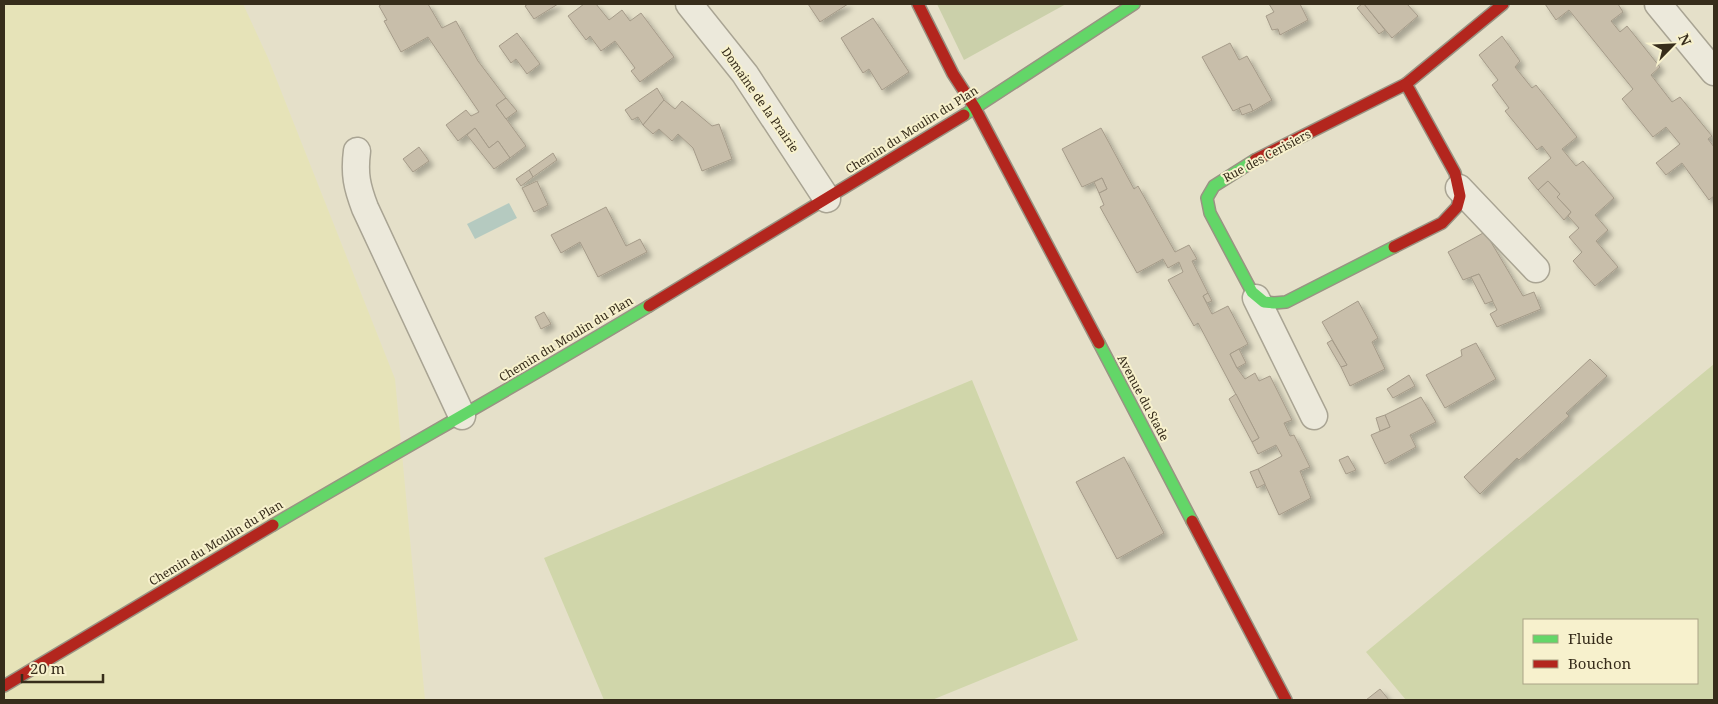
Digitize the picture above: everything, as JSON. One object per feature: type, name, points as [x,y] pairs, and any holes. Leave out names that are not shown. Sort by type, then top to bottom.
[{"type":"street","name":"Domaine de la Prairie","points":[[689,4],[745,74],[827,199]]},
{"type":"street","name":"Avenue du Stade","points":[[918,4],[953,74],[975,108],[1286,700]]},
{"type":"street","name":"Chemin du Moulin du Plan","points":[[4,686],[352,478],[548,367],[946,128],[1134,4]]},
{"type":"street","name":"Rue des Cerisiers","points":[[1314,416],[1256,298],[1248,287],[1210,212],[1207,198],[1214,186],[1244,166],[1406,84],[1503,4]]},
{"type":"street","points":[[1658,4],[1714,72]]},
{"type":"street","points":[[1256,298],[1273,304],[1286,302],[1442,223],[1454,213],[1460,203],[1455,173],[1406,84]]},
{"type":"street","points":[[357,151],[355,167],[357,186],[365,208],[462,416]]},
{"type":"street","points":[[1459,188],[1536,269]]},
{"type":"shaded area","points":[[4,4],[243,4],[268,58],[395,379],[425,700],[4,700]]},
{"type":"shaded area","points":[[509,203],[517,218],[475,239],[467,224]]},
{"type":"green space","points":[[937,4],[1066,4],[964,60]]},
{"type":"green space","points":[[1714,364],[1714,700],[1406,700],[1366,652]]},
{"type":"green space","points":[[972,380],[1078,640],[932,700],[604,700],[544,558]]},
{"type":"building","points":[[382,4],[428,4],[442,28],[456,21],[478,61],[506,98],[496,105],[526,146],[510,158],[498,141],[489,148],[475,128],[458,141],[446,125],[466,110],[471,116],[479,112],[428,37],[401,52],[384,21],[387,20],[379,6]]},
{"type":"building","points":[[528,4],[558,4],[534,19],[525,6]]},
{"type":"building","points":[[584,4],[596,4],[609,20],[622,10],[630,21],[641,13],[674,57],[640,82],[631,71],[635,68],[615,41],[601,51],[590,36],[586,40],[568,16]]},
{"type":"building","points":[[808,4],[848,4],[820,22]]},
{"type":"building","points":[[1269,4],[1300,4],[1308,20],[1280,35],[1278,29],[1272,30],[1266,16],[1274,12]]},
{"type":"building","points":[[1362,4],[1385,30],[1379,34],[1357,8]]},
{"type":"building","points":[[1364,4],[1407,4],[1418,16],[1392,38]]},
{"type":"building","points":[[1545,4],[1618,4],[1623,12],[1611,21],[1620,32],[1627,26],[1660,67],[1651,75],[1672,102],[1680,97],[1712,136],[1708,139],[1714,147],[1714,196],[1709,200],[1682,163],[1666,175],[1656,163],[1680,144],[1666,127],[1653,137],[1622,99],[1633,89],[1569,10],[1556,20]]},
{"type":"building","points":[[873,18],[909,72],[882,90],[869,69],[863,73],[841,38]]},
{"type":"building","points":[[517,33],[540,64],[527,74],[516,59],[511,63],[499,46]]},
{"type":"building","points":[[1502,36],[1520,61],[1515,67],[1532,88],[1536,85],[1577,137],[1562,149],[1576,166],[1583,161],[1614,198],[1595,215],[1608,230],[1596,241],[1618,267],[1595,286],[1573,261],[1582,252],[1569,237],[1579,228],[1568,216],[1571,212],[1557,197],[1560,194],[1548,181],[1538,190],[1528,178],[1551,158],[1542,146],[1537,150],[1505,111],[1509,108],[1492,85],[1498,80],[1479,55]]},
{"type":"building","points":[[1230,43],[1239,60],[1247,56],[1272,100],[1253,111],[1250,104],[1233,111],[1202,57]]},
{"type":"building","points":[[657,88],[664,100],[643,125],[638,117],[632,120],[625,110]]},
{"type":"building","points":[[506,98],[517,111],[506,119],[496,105]]},
{"type":"building","points":[[664,100],[675,109],[682,101],[712,126],[719,124],[732,159],[702,171],[693,148],[678,134],[672,141],[659,129],[653,134],[643,125]]},
{"type":"building","points":[[1250,104],[1253,111],[1242,115],[1239,108]]},
{"type":"building","points":[[475,128],[489,148],[498,141],[510,158],[494,169],[467,135]]},
{"type":"building","points":[[1101,128],[1134,189],[1138,186],[1175,252],[1189,245],[1197,259],[1192,261],[1208,293],[1203,296],[1212,314],[1228,306],[1248,344],[1230,354],[1237,368],[1245,379],[1255,373],[1259,381],[1270,376],[1292,420],[1284,423],[1290,436],[1294,435],[1310,467],[1300,471],[1311,498],[1279,515],[1258,469],[1282,456],[1276,445],[1258,454],[1252,442],[1259,438],[1198,323],[1194,326],[1168,280],[1183,272],[1179,262],[1168,268],[1163,259],[1137,273],[1100,207],[1104,205],[1099,193],[1107,189],[1102,178],[1082,187],[1062,149]]},
{"type":"building","points":[[419,147],[429,161],[413,172],[403,159]]},
{"type":"building","points":[[553,153],[557,160],[533,177],[529,170]]},
{"type":"building","points":[[529,170],[533,177],[521,186],[516,179]]},
{"type":"building","points":[[1102,178],[1107,189],[1099,193],[1094,182]]},
{"type":"building","points":[[537,181],[548,205],[534,212],[522,188]]},
{"type":"building","points":[[1548,181],[1560,194],[1557,197],[1571,212],[1564,220],[1538,190]]},
{"type":"building","points":[[606,207],[626,246],[640,239],[647,252],[598,277],[580,242],[561,253],[551,235]]},
{"type":"building","points":[[1485,232],[1523,296],[1534,292],[1541,309],[1497,327],[1490,314],[1497,310],[1479,274],[1463,280],[1448,252]]},
{"type":"building","points":[[1479,274],[1493,301],[1485,304],[1471,277]]},
{"type":"building","points":[[1208,293],[1212,301],[1207,303],[1203,296]]},
{"type":"building","points":[[1358,301],[1378,338],[1372,342],[1385,369],[1350,386],[1341,367],[1347,365],[1322,322]]},
{"type":"building","points":[[544,312],[551,324],[541,329],[535,317]]},
{"type":"building","points":[[1332,340],[1347,365],[1341,367],[1327,343]]},
{"type":"building","points":[[1476,343],[1496,379],[1445,408],[1426,375],[1462,356],[1461,350]]},
{"type":"building","points":[[1239,349],[1246,363],[1237,368],[1230,354]]},
{"type":"building","points":[[1590,359],[1607,376],[1566,413],[1569,416],[1519,460],[1517,458],[1480,494],[1464,477]]},
{"type":"building","points":[[1409,375],[1415,386],[1393,398],[1387,389]]},
{"type":"building","points":[[1236,394],[1259,438],[1252,442],[1229,399]]},
{"type":"building","points":[[1421,397],[1436,422],[1410,435],[1416,447],[1385,464],[1371,435],[1390,427],[1385,415]]},
{"type":"building","points":[[1385,415],[1390,427],[1380,431],[1376,418]]},
{"type":"building","points":[[1348,456],[1356,470],[1346,474],[1339,460]]},
{"type":"building","points":[[1124,457],[1164,533],[1117,559],[1076,482]]},
{"type":"building","points":[[1258,469],[1265,484],[1257,488],[1250,472]]},
{"type":"building","points":[[1380,689],[1389,700],[1366,700]]},
{"type":"traffic: fast","points":[[964,115],[1134,4]]},
{"type":"traffic: fast","points":[[1255,160],[1214,186],[1207,198],[1210,213],[1252,292],[1264,302],[1286,302],[1394,247]]},
{"type":"traffic: fast","points":[[273,525],[649,306]]},
{"type":"traffic: fast","points":[[1099,343],[1192,521]]},
{"type":"traffic: jam","points":[[918,4],[953,74],[975,108],[1099,343]]},
{"type":"traffic: jam","points":[[1255,160],[1406,84],[1503,4]]},
{"type":"traffic: jam","points":[[1394,247],[1442,223],[1457,207],[1460,196],[1455,173],[1406,84]]},
{"type":"traffic: jam","points":[[649,306],[964,115]]},
{"type":"traffic: jam","points":[[1192,521],[1286,700]]},
{"type":"traffic: jam","points":[[4,686],[273,525]]}]
